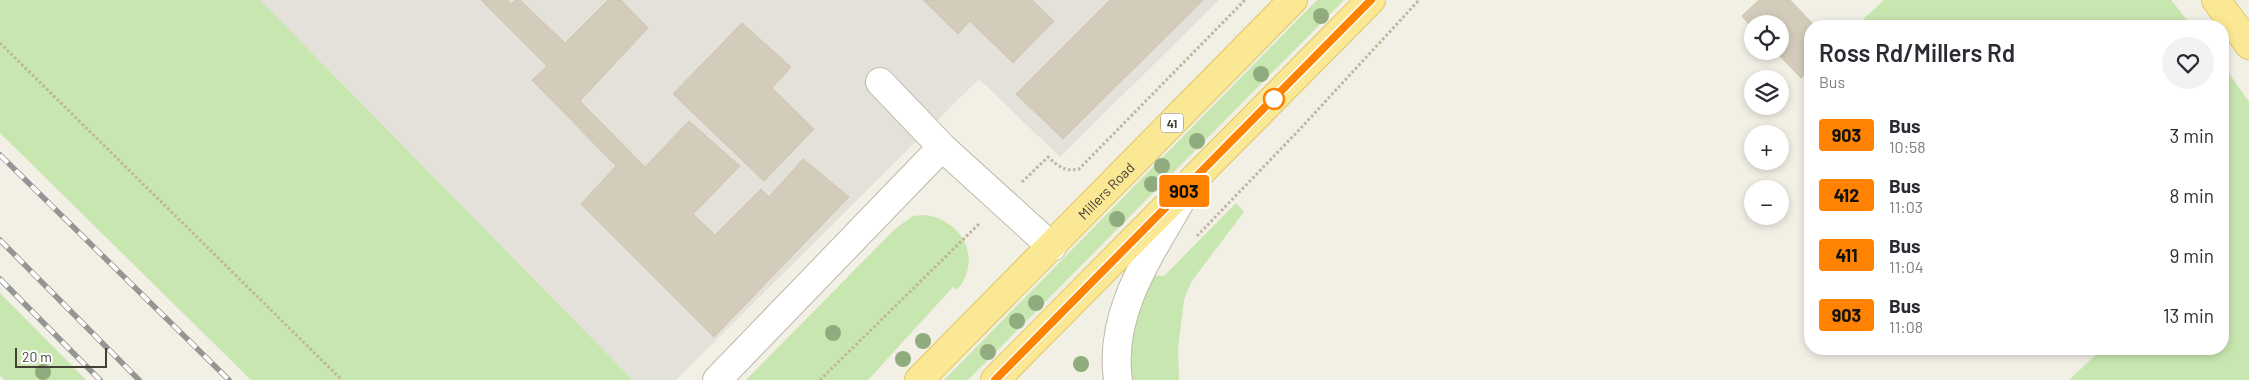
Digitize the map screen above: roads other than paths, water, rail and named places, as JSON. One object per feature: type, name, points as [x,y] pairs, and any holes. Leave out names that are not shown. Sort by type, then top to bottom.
[{"type":"main road","name":"Millers Road","points":[[919,380],[1293,0]]},
{"type":"main road","points":[[995,380],[1371,0]]},
{"type":"main road","points":[[2216,0],[2249,45]]},
{"type":"street","points":[[880,82],[942,147],[1052,247]]},
{"type":"street","points":[[717,380],[942,147]]},
{"type":"street","points":[[1118,380],[1119,328],[1133,285],[1187,188]]},
{"type":"railway","points":[[0,155],[229,380]]},
{"type":"railway","points":[[0,240],[139,380]]},
{"type":"railway","points":[[0,279],[100,380]]}]
